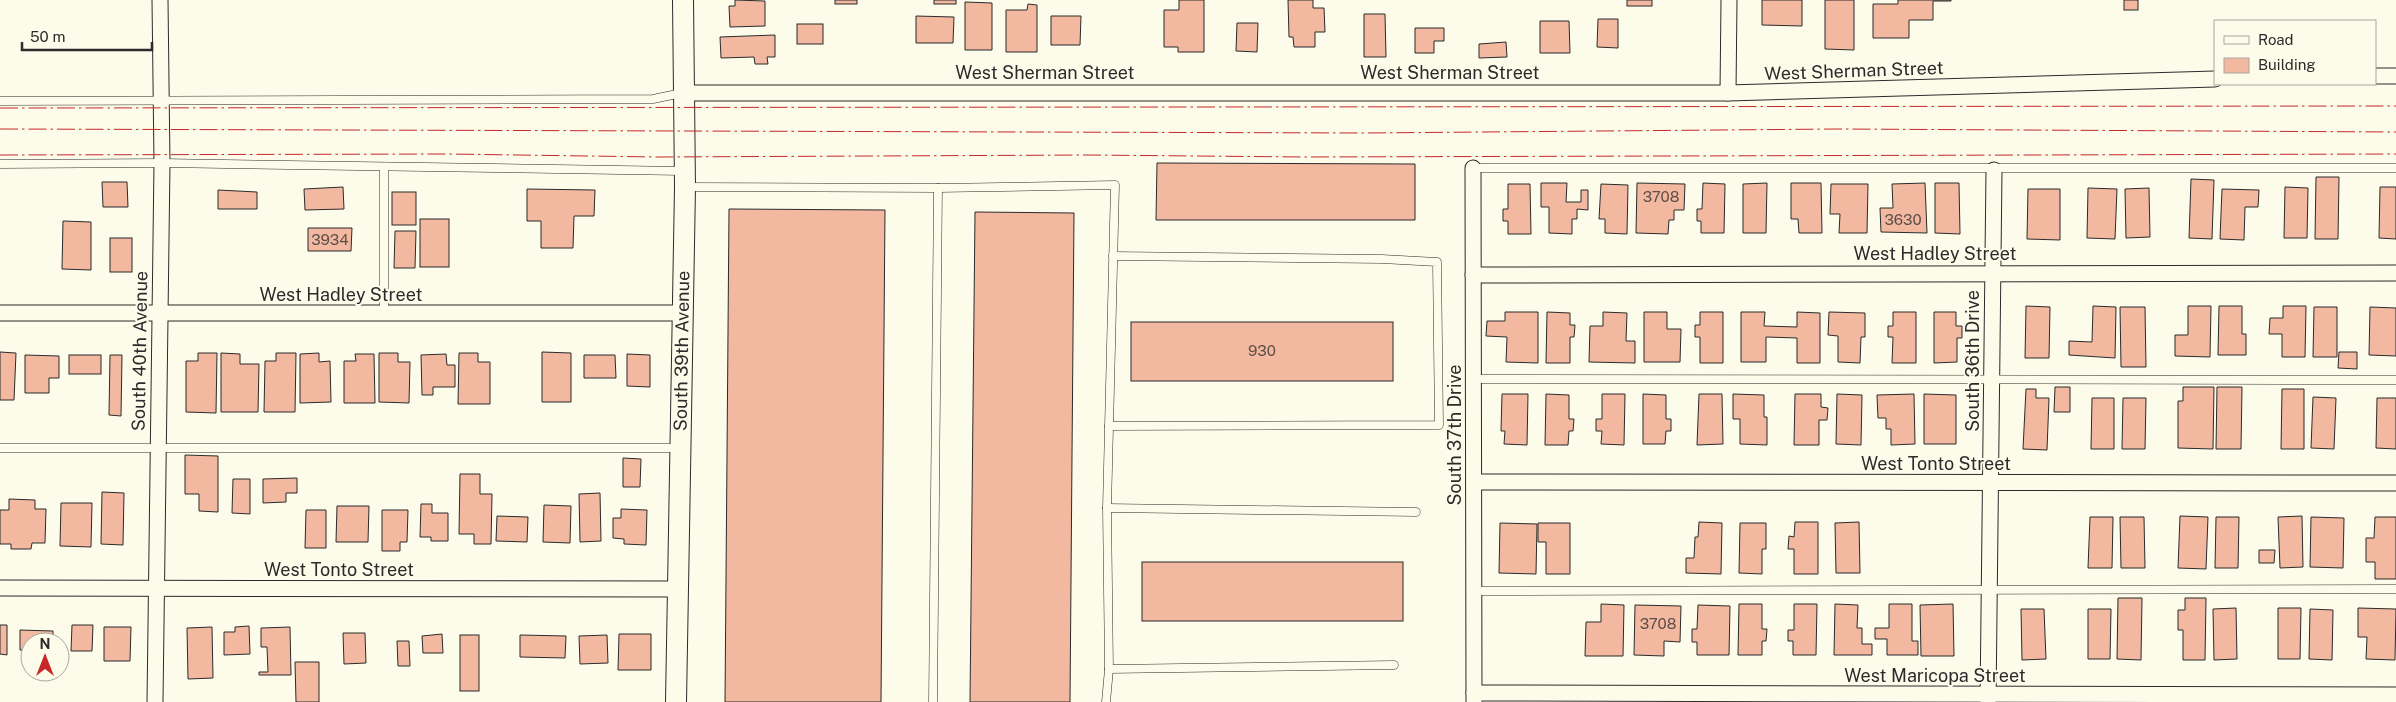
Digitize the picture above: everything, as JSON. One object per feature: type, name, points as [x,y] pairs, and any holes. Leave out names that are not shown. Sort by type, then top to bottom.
[{"type":"street","name":"South 40th Avenue","points":[[154,702],[162,164],[160,0]]},
{"type":"street","name":"South 39th Avenue","points":[[676,702],[685,179],[683,0]]},
{"type":"street","points":[[1728,93],[1729,0]]},
{"type":"street","points":[[2376,76],[2396,76]]},
{"type":"street","name":"West Sherman Street","points":[[684,93],[1728,93],[2214,80]]},
{"type":"street","name":"South 37th Drive","points":[[1473,168],[1474,698]]},
{"type":"street","name":"South 36th Drive","points":[[1988,698],[1992,483],[1991,381],[1994,170]]},
{"type":"street","name":"West Hadley Street","points":[[1474,275],[2396,273]]},
{"type":"street","name":"West Hadley Street","points":[[0,313],[683,313]]},
{"type":"street","name":"West Tonto Street","points":[[1475,482],[2396,483]]},
{"type":"street","name":"West Tonto Street","points":[[0,588],[677,588]]},
{"type":"street","name":"West Maricopa Street","points":[[1474,698],[1988,698],[2396,695]]},
{"type":"lane","points":[[0,101],[653,99],[684,93]]},
{"type":"lane","points":[[0,164],[384,167],[938,188],[1115,185],[1107,508],[1109,669],[1106,702]]},
{"type":"lane","points":[[384,167],[384,313]]},
{"type":"lane","points":[[1473,168],[1994,170],[2396,168]]},
{"type":"lane","points":[[933,702],[938,188]]},
{"type":"lane","points":[[1109,426],[1439,425],[1437,262],[1382,259],[1114,256]]},
{"type":"lane","points":[[1474,379],[2396,380]]},
{"type":"lane","points":[[0,448],[680,448]]},
{"type":"lane","points":[[1107,508],[1416,512]]},
{"type":"lane","points":[[1474,591],[1989,588],[2396,589]]},
{"type":"lane","points":[[1109,669],[1394,665]]},
{"type":"building","points":[[735,0],[765,1],[765,26],[730,27],[729,6],[735,6]]},
{"type":"building","points":[[835,0],[857,0],[857,4],[835,4]]},
{"type":"building","points":[[934,0],[956,0],[956,4],[934,4]]},
{"type":"building","points":[[1179,0],[1204,0],[1204,52],[1178,52],[1178,47],[1164,47],[1164,10],[1179,10]]},
{"type":"building","points":[[1288,0],[1313,0],[1313,8],[1324,8],[1325,32],[1315,32],[1315,47],[1294,47],[1293,37],[1289,37]]},
{"type":"building","points":[[1627,0],[1652,0],[1652,6],[1627,6]]},
{"type":"building","points":[[1762,0],[1802,0],[1802,26],[1762,25]]},
{"type":"building","points":[[1825,0],[1854,0],[1854,50],[1825,49]]},
{"type":"building","points":[[1898,0],[1951,1],[1933,1],[1933,20],[1909,20],[1909,38],[1873,38],[1873,4],[1898,4]]},
{"type":"building","points":[[2124,0],[2138,0],[2138,10],[2124,10]]},
{"type":"building","points":[[965,2],[992,3],[992,50],[965,50]]},
{"type":"building","points":[[1028,4],[1037,5],[1037,52],[1006,52],[1006,10],[1027,10]]},
{"type":"building","points":[[1364,14],[1385,14],[1386,57],[1364,57]]},
{"type":"building","points":[[916,16],[954,17],[953,43],[916,43]]},
{"type":"building","points":[[1051,16],[1081,16],[1080,45],[1051,45]]},
{"type":"building","points":[[1598,19],[1618,19],[1618,48],[1597,47]]},
{"type":"building","points":[[1540,21],[1569,21],[1570,53],[1540,53]]},
{"type":"building","points":[[1237,23],[1258,23],[1257,52],[1236,51]]},
{"type":"building","points":[[797,24],[823,24],[823,44],[797,44]]},
{"type":"building","points":[[1415,28],[1444,28],[1444,41],[1434,41],[1434,53],[1415,53]]},
{"type":"building","points":[[775,35],[775,57],[767,57],[768,64],[755,64],[754,57],[721,58],[720,37]]},
{"type":"building","points":[[1506,42],[1507,57],[1479,58],[1479,44]]},
{"type":"building","points":[[1157,163],[1415,164],[1415,220],[1156,220]]},
{"type":"building","points":[[2316,177],[2339,177],[2338,239],[2315,239]]},
{"type":"building","points":[[2191,179],[2214,180],[2212,239],[2189,238]]},
{"type":"building","points":[[102,182],[127,182],[128,207],[103,207]]},
{"type":"building","points":[[1541,183],[1567,183],[1566,202],[1581,202],[1581,190],[1588,190],[1588,210],[1577,209],[1577,219],[1572,219],[1572,234],[1549,233],[1549,207],[1541,207]]},
{"type":"building","points":[[1637,183],[1685,184],[1684,210],[1674,210],[1674,220],[1669,220],[1668,234],[1636,233]]},
{"type":"building","points":[[1703,183],[1725,184],[1724,233],[1701,233],[1701,221],[1697,221],[1697,209],[1702,209]]},
{"type":"building","points":[[1767,183],[1766,233],[1743,233],[1743,184]]},
{"type":"building","points":[[1791,183],[1821,183],[1822,233],[1799,233],[1798,219],[1791,219]]},
{"type":"building","points":[[1925,183],[1927,233],[1881,232],[1880,208],[1893,208],[1892,184]]},
{"type":"building","points":[[1935,183],[1959,183],[1960,234],[1935,233]]},
{"type":"building","points":[[1508,184],[1530,184],[1531,234],[1508,234],[1508,221],[1503,221],[1503,209],[1508,209]]},
{"type":"building","points":[[1601,184],[1628,185],[1627,234],[1605,233],[1605,219],[1599,219]]},
{"type":"building","points":[[1831,184],[1868,184],[1867,233],[1839,233],[1840,214],[1830,214]]},
{"type":"building","points":[[343,187],[344,209],[305,210],[304,189]]},
{"type":"building","points":[[2285,187],[2308,188],[2307,238],[2284,238]]},
{"type":"building","points":[[2380,187],[2396,187],[2396,239],[2379,238]]},
{"type":"building","points":[[2088,188],[2117,189],[2115,239],[2087,238]]},
{"type":"building","points":[[2149,188],[2150,237],[2126,238],[2125,189]]},
{"type":"building","points":[[527,189],[595,190],[594,216],[574,216],[573,248],[541,248],[541,221],[527,221]]},
{"type":"building","points":[[2028,189],[2060,189],[2060,240],[2027,239]]},
{"type":"building","points":[[2222,189],[2259,190],[2258,207],[2245,207],[2244,240],[2220,239]]},
{"type":"building","points":[[218,190],[257,192],[257,209],[218,209]]},
{"type":"building","points":[[392,192],[416,192],[416,225],[392,225]]},
{"type":"building","points":[[729,209],[885,210],[881,702],[725,702]]},
{"type":"building","points":[[975,212],[1074,213],[1070,702],[970,702]]},
{"type":"building","points":[[420,219],[449,219],[449,267],[420,267]]},
{"type":"building","points":[[63,221],[91,222],[91,270],[62,269]]},
{"type":"building","points":[[308,228],[352,228],[351,251],[308,251]]},
{"type":"building","points":[[395,231],[416,231],[415,268],[394,268]]},
{"type":"building","points":[[110,238],[132,238],[132,272],[110,272]]},
{"type":"building","points":[[2026,306],[2050,307],[2049,358],[2025,358]]},
{"type":"building","points":[[2093,306],[2116,307],[2115,358],[2069,355],[2069,341],[2092,342]]},
{"type":"building","points":[[2188,306],[2211,306],[2210,357],[2175,356],[2175,335],[2188,335]]},
{"type":"building","points":[[2219,306],[2242,306],[2242,334],[2246,334],[2246,355],[2218,355]]},
{"type":"building","points":[[2283,306],[2306,306],[2305,357],[2282,357],[2282,334],[2269,334],[2270,318],[2283,318]]},
{"type":"building","points":[[2120,307],[2145,307],[2146,367],[2121,367]]},
{"type":"building","points":[[2314,307],[2337,307],[2337,357],[2313,357]]},
{"type":"building","points":[[2370,307],[2396,308],[2396,356],[2369,355]]},
{"type":"building","points":[[1505,312],[1538,312],[1538,363],[1506,362],[1507,337],[1486,336],[1487,321],[1505,321]]},
{"type":"building","points":[[1547,312],[1570,313],[1570,325],[1575,325],[1574,337],[1570,337],[1570,363],[1546,363]]},
{"type":"building","points":[[1603,312],[1627,313],[1626,341],[1635,341],[1635,363],[1589,362],[1590,326],[1603,326]]},
{"type":"building","points":[[1644,312],[1667,312],[1667,329],[1681,329],[1680,362],[1644,362]]},
{"type":"building","points":[[1700,312],[1723,312],[1723,363],[1700,363],[1700,337],[1695,337],[1695,325],[1700,325]]},
{"type":"building","points":[[1741,312],[1765,312],[1764,326],[1797,327],[1797,312],[1820,313],[1820,363],[1797,363],[1797,338],[1766,337],[1766,362],[1741,362]]},
{"type":"building","points":[[1829,312],[1865,313],[1865,337],[1861,337],[1860,363],[1838,362],[1838,336],[1828,335]]},
{"type":"building","points":[[1893,312],[1916,312],[1916,363],[1892,363],[1893,337],[1888,337],[1888,326],[1893,326]]},
{"type":"building","points":[[1934,312],[1956,312],[1956,326],[1962,326],[1962,338],[1957,338],[1957,362],[1934,363]]},
{"type":"building","points":[[1131,322],[1393,322],[1393,381],[1131,381]]},
{"type":"building","points":[[0,352],[16,353],[14,400],[0,400]]},
{"type":"building","points":[[542,352],[571,353],[571,402],[542,402]]},
{"type":"building","points":[[2339,352],[2357,352],[2357,369],[2338,368]]},
{"type":"building","points":[[198,353],[217,353],[216,413],[186,412],[186,361],[198,361]]},
{"type":"building","points":[[221,353],[240,354],[240,364],[259,364],[258,412],[221,412]]},
{"type":"building","points":[[276,353],[296,353],[295,412],[264,412],[265,361],[276,361]]},
{"type":"building","points":[[319,353],[319,362],[330,361],[331,402],[300,403],[300,354]]},
{"type":"building","points":[[379,353],[398,353],[398,362],[410,362],[409,403],[379,402]]},
{"type":"building","points":[[459,353],[478,353],[478,362],[490,362],[490,404],[458,404]]},
{"type":"building","points":[[355,354],[374,354],[375,403],[344,403],[344,361],[356,361]]},
{"type":"building","points":[[446,354],[447,365],[455,365],[455,387],[433,387],[433,395],[422,395],[421,355]]},
{"type":"building","points":[[627,354],[650,355],[650,387],[627,386]]},
{"type":"building","points":[[25,355],[59,356],[59,378],[49,378],[49,393],[25,393]]},
{"type":"building","points":[[69,355],[101,355],[101,374],[69,374]]},
{"type":"building","points":[[110,355],[122,355],[121,416],[109,415]]},
{"type":"building","points":[[584,355],[615,355],[616,378],[584,378]]},
{"type":"building","points":[[2055,387],[2070,387],[2070,412],[2054,412]]},
{"type":"building","points":[[2183,387],[2214,387],[2213,449],[2178,448],[2178,401],[2183,401]]},
{"type":"building","points":[[2217,387],[2242,387],[2241,449],[2216,449]]},
{"type":"building","points":[[2026,389],[2036,389],[2036,398],[2049,398],[2047,450],[2023,449]]},
{"type":"building","points":[[2282,389],[2304,389],[2304,449],[2281,449]]},
{"type":"building","points":[[1502,394],[1528,394],[1527,445],[1504,444],[1505,431],[1501,431]]},
{"type":"building","points":[[1546,394],[1569,395],[1569,419],[1574,419],[1573,431],[1569,431],[1568,445],[1545,445]]},
{"type":"building","points":[[1602,394],[1625,394],[1624,445],[1601,444],[1602,431],[1596,431],[1596,419],[1602,419]]},
{"type":"building","points":[[1643,394],[1666,395],[1666,419],[1671,419],[1671,431],[1666,431],[1665,444],[1643,444]]},
{"type":"building","points":[[1699,394],[1722,394],[1723,444],[1697,445]]},
{"type":"building","points":[[1733,394],[1764,395],[1764,417],[1767,417],[1767,445],[1740,444],[1740,419],[1733,419]]},
{"type":"building","points":[[1795,394],[1821,394],[1821,407],[1828,408],[1827,420],[1819,420],[1819,445],[1794,445]]},
{"type":"building","points":[[1837,394],[1862,395],[1861,445],[1836,444]]},
{"type":"building","points":[[1914,394],[1915,444],[1891,445],[1891,429],[1886,429],[1886,418],[1878,418],[1877,395]]},
{"type":"building","points":[[1924,394],[1956,395],[1956,444],[1924,444]]},
{"type":"building","points":[[2313,397],[2336,398],[2334,449],[2311,448]]},
{"type":"building","points":[[2092,398],[2114,398],[2114,449],[2091,449]]},
{"type":"building","points":[[2123,398],[2146,398],[2145,449],[2122,449]]},
{"type":"building","points":[[2377,398],[2396,398],[2396,449],[2376,448]]},
{"type":"building","points":[[185,455],[218,456],[218,512],[199,511],[199,494],[185,494]]},
{"type":"building","points":[[623,458],[641,459],[640,487],[623,487]]},
{"type":"building","points":[[460,474],[480,474],[480,494],[492,494],[491,544],[474,544],[474,534],[459,534]]},
{"type":"building","points":[[297,478],[297,493],[286,493],[286,502],[263,503],[263,479]]},
{"type":"building","points":[[233,479],[250,479],[250,514],[232,513]]},
{"type":"building","points":[[102,492],[124,493],[123,545],[101,544]]},
{"type":"building","points":[[600,493],[601,541],[580,542],[579,494]]},
{"type":"building","points":[[9,499],[35,500],[35,509],[46,509],[45,543],[32,543],[31,549],[11,549],[11,544],[0,544],[0,510],[9,510]]},
{"type":"building","points":[[61,503],[92,503],[91,547],[60,546]]},
{"type":"building","points":[[421,504],[432,504],[432,513],[448,513],[448,541],[431,541],[431,537],[420,537]]},
{"type":"building","points":[[544,505],[571,506],[570,543],[543,542]]},
{"type":"building","points":[[337,506],[369,506],[368,542],[336,542]]},
{"type":"building","points":[[621,509],[647,510],[646,545],[624,544],[624,539],[613,538],[613,518],[621,518]]},
{"type":"building","points":[[306,510],[326,510],[326,548],[305,548]]},
{"type":"building","points":[[382,510],[408,510],[407,542],[400,542],[400,551],[382,551]]},
{"type":"building","points":[[497,516],[528,517],[527,542],[496,541]]},
{"type":"building","points":[[2180,516],[2208,517],[2206,569],[2178,568]]},
{"type":"building","points":[[2302,516],[2303,567],[2280,568],[2278,517]]},
{"type":"building","points":[[2090,517],[2113,517],[2112,568],[2088,568]]},
{"type":"building","points":[[2120,517],[2144,517],[2145,568],[2121,568]]},
{"type":"building","points":[[2216,517],[2239,517],[2238,568],[2215,568]]},
{"type":"building","points":[[2311,517],[2344,518],[2343,568],[2310,567]]},
{"type":"building","points":[[2375,517],[2396,517],[2396,579],[2375,579],[2375,562],[2366,562],[2366,538],[2374,538]]},
{"type":"building","points":[[1699,522],[1722,523],[1721,574],[1686,573],[1686,558],[1694,558],[1695,537],[1698,537]]},
{"type":"building","points":[[1795,522],[1818,522],[1818,574],[1794,574],[1794,549],[1788,549],[1789,536],[1794,537]]},
{"type":"building","points":[[1859,522],[1860,573],[1836,573],[1835,523]]},
{"type":"building","points":[[1500,523],[1537,524],[1536,574],[1499,573]]},
{"type":"building","points":[[1538,523],[1570,523],[1570,574],[1546,574],[1546,542],[1538,542]]},
{"type":"building","points":[[1740,523],[1766,523],[1766,549],[1762,549],[1762,574],[1739,573]]},
{"type":"building","points":[[2259,550],[2275,550],[2274,563],[2259,563]]},
{"type":"building","points":[[1142,562],[1403,562],[1403,621],[1142,621]]},
{"type":"building","points":[[2118,598],[2142,598],[2141,660],[2117,659]]},
{"type":"building","points":[[2185,598],[2206,598],[2205,660],[2183,660],[2183,630],[2178,630],[2178,610],[2185,610]]},
{"type":"building","points":[[1601,604],[1624,605],[1623,656],[1585,656],[1586,622],[1601,622]]},
{"type":"building","points":[[1739,604],[1762,604],[1762,629],[1767,629],[1766,641],[1762,641],[1762,655],[1738,655]]},
{"type":"building","points":[[1794,604],[1817,604],[1816,655],[1793,655],[1793,641],[1788,641],[1788,630],[1794,630]]},
{"type":"building","points":[[1835,604],[1858,605],[1857,628],[1862,628],[1862,644],[1872,644],[1872,655],[1834,655]]},
{"type":"building","points":[[1889,604],[1912,604],[1912,641],[1918,641],[1918,655],[1887,655],[1887,639],[1875,639],[1875,628],[1889,628]]},
{"type":"building","points":[[1953,604],[1954,656],[1921,656],[1920,605]]},
{"type":"building","points":[[1635,605],[1681,606],[1680,642],[1664,641],[1664,656],[1634,655]]},
{"type":"building","points":[[1698,605],[1730,606],[1729,655],[1697,655],[1697,642],[1692,642],[1692,629],[1697,629]]},
{"type":"building","points":[[2236,608],[2237,659],[2214,660],[2213,609]]},
{"type":"building","points":[[2278,608],[2301,608],[2300,659],[2278,659]]},
{"type":"building","points":[[2358,608],[2396,609],[2395,660],[2366,659],[2367,637],[2358,637]]},
{"type":"building","points":[[2021,609],[2044,609],[2046,659],[2022,660]]},
{"type":"building","points":[[2088,609],[2111,609],[2110,659],[2088,659]]},
{"type":"building","points":[[2310,609],[2333,610],[2332,660],[2309,659]]},
{"type":"building","points":[[0,625],[7,625],[7,655],[0,654]]},
{"type":"building","points":[[72,625],[93,625],[92,651],[71,651]]},
{"type":"building","points":[[249,626],[250,654],[224,655],[224,632],[235,632],[235,627]]},
{"type":"building","points":[[104,627],[131,627],[130,661],[104,661]]},
{"type":"building","points":[[212,627],[213,678],[188,679],[187,628]]},
{"type":"building","points":[[290,627],[291,675],[259,675],[259,672],[268,672],[267,647],[261,647],[261,628]]},
{"type":"building","points":[[20,630],[53,631],[53,632],[20,632]]},
{"type":"building","points":[[343,633],[365,633],[366,663],[344,664]]},
{"type":"building","points":[[442,634],[443,653],[423,653],[422,636]]},
{"type":"building","points":[[619,634],[651,634],[651,670],[618,670]]},
{"type":"building","points":[[460,635],[479,635],[479,691],[460,691]]},
{"type":"building","points":[[520,635],[566,636],[565,658],[520,657]]},
{"type":"building","points":[[607,635],[608,663],[580,664],[579,636]]},
{"type":"building","points":[[397,641],[409,641],[410,666],[398,666]]},
{"type":"building","points":[[295,662],[319,662],[319,702],[296,702]]},
{"type":"power","points":[[0,108],[2396,106]]},
{"type":"power","points":[[0,129],[1365,133],[1838,129],[2396,132]]},
{"type":"power","points":[[0,155],[448,154],[657,157],[1089,155],[1303,157],[2396,154]]}]
